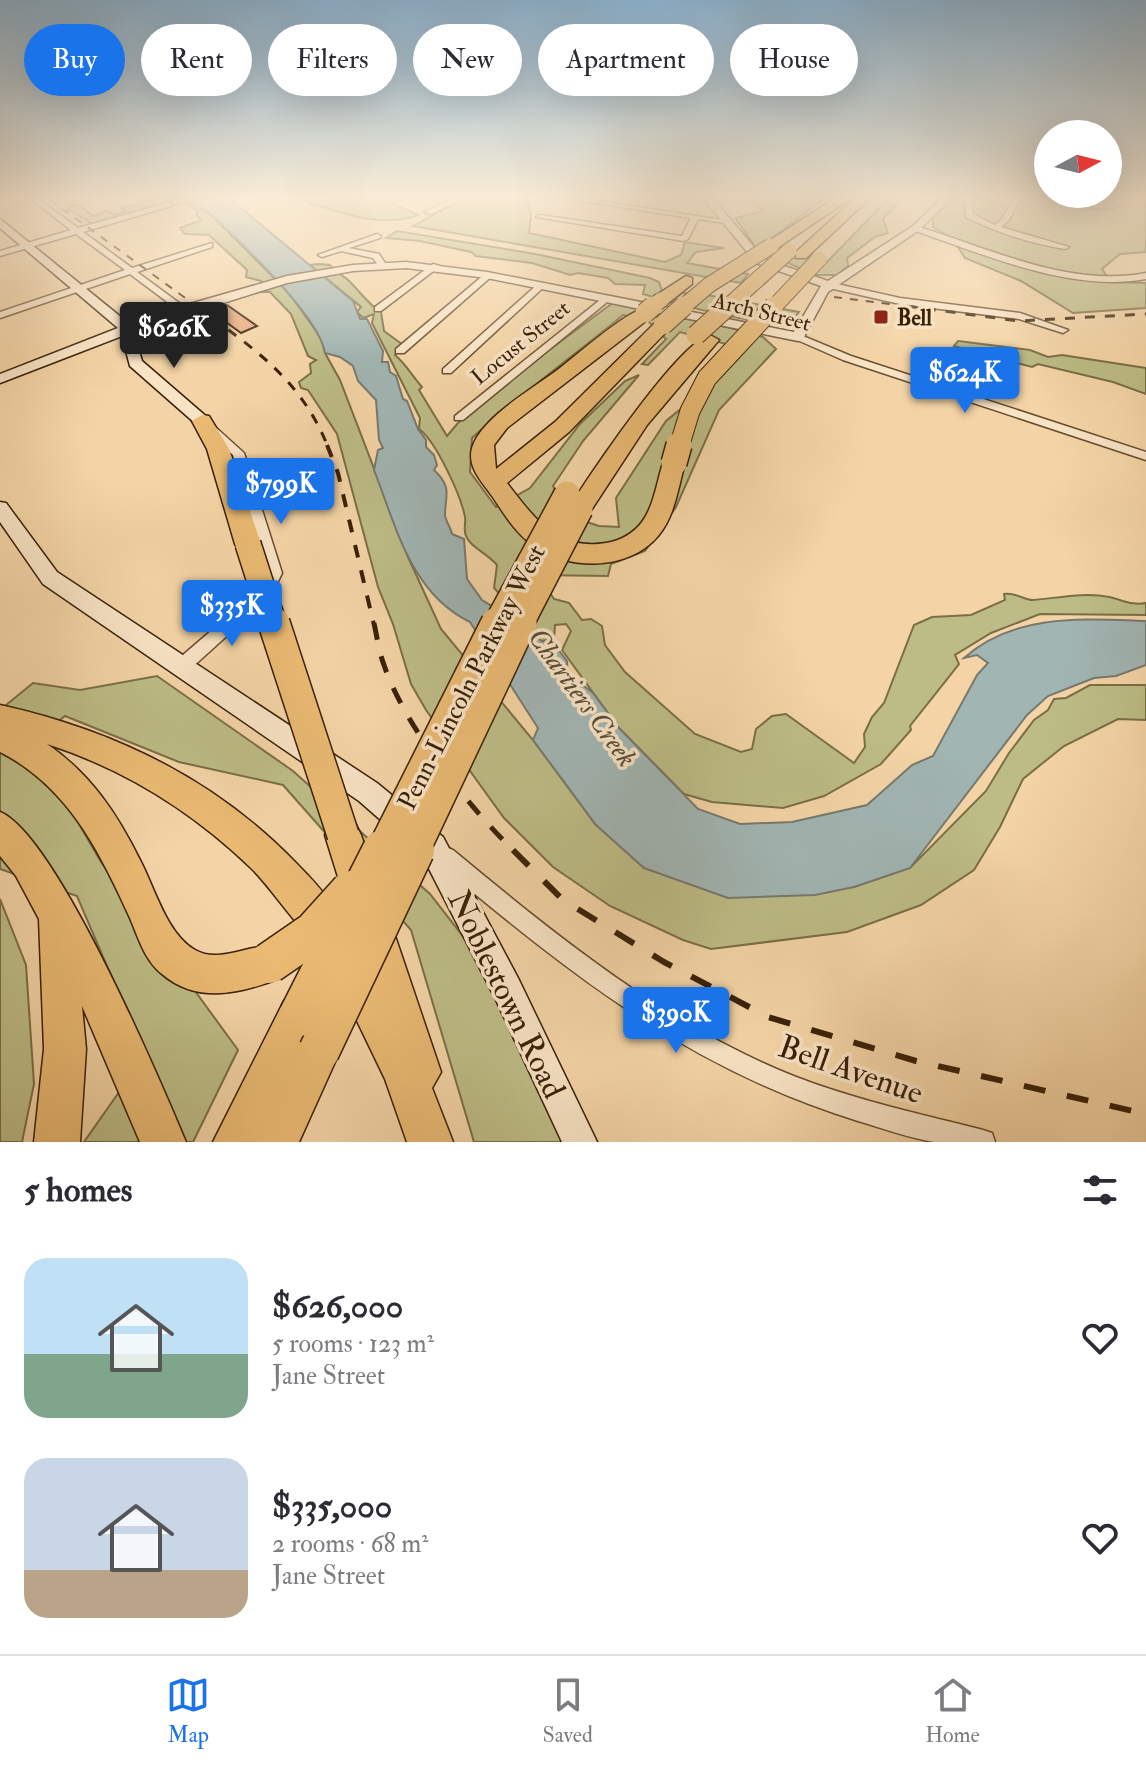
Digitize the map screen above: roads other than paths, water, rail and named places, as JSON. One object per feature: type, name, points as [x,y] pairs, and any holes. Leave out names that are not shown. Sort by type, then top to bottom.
[{"type":"highway","points":[[494,482],[587,403],[663,325],[709,285],[761,252]]},
{"type":"highway","points":[[686,281],[493,429],[484,442],[481,454],[483,466],[517,512],[546,542],[575,552],[598,554],[618,550],[643,537],[657,516],[700,388],[806,252]]},
{"type":"highway","name":"Penn-Lincoln Parkway West","points":[[276,1142],[309,1034],[377,861],[523,572],[703,338],[806,252]]},
{"type":"highway","points":[[202,421],[218,449],[414,1054],[432,1142]]},
{"type":"highway","points":[[493,429],[494,440],[504,448],[518,450],[541,445]]},
{"type":"highway","name":"Penn-Lincoln Parkway West","points":[[236,1142],[309,1034],[543,577],[574,502]]},
{"type":"highway","points":[[0,719],[63,734],[149,772],[213,814],[274,865],[321,920],[361,983],[404,1071],[432,1142]]},
{"type":"highway","points":[[0,736],[55,767],[89,803],[116,849],[159,938],[175,960],[202,973],[217,975],[251,970],[269,963],[314,932],[377,861]]},
{"type":"highway","points":[[0,829],[29,863],[88,972],[163,1142]]},
{"type":"highway","points":[[55,912],[65,1049],[57,1142]]},
{"type":"main road","points":[[26,252],[104,327],[127,329]]},
{"type":"main road","points":[[28,252],[79,288],[127,329],[135,363],[202,421]]},
{"type":"main road","points":[[0,379],[127,329]]},
{"type":"main road","points":[[0,508],[50,578],[368,792],[433,847]]},
{"type":"main road","name":"Noblestown Road","points":[[433,847],[507,989],[580,1142]]},
{"type":"street","points":[[107,252],[221,338]]},
{"type":"street","points":[[0,315],[187,252]]},
{"type":"street","points":[[322,255],[331,252]]},
{"type":"street","points":[[357,252],[376,256],[383,266]]},
{"type":"street","points":[[752,252],[760,261],[828,285],[900,301],[1020,316],[1063,330]]},
{"type":"street","points":[[798,337],[813,304],[828,285],[878,252]]},
{"type":"street","points":[[987,252],[1027,266],[1114,280],[1146,276]]},
{"type":"street","name":"Arch Street","points":[[127,329],[261,286],[383,266],[436,266],[798,337],[847,358],[1146,456]]},
{"type":"street","points":[[378,309],[436,266]]},
{"type":"street","points":[[400,351],[488,276]]},
{"type":"street","points":[[447,371],[542,285]]},
{"type":"street","name":"Locust Street","points":[[459,418],[608,298]]},
{"type":"street","points":[[182,666],[266,592],[275,573],[238,453],[202,421]]},
{"type":"street","name":"Bell Avenue","points":[[433,847],[565,956],[660,1019],[724,1056],[793,1087],[873,1115],[983,1142]]},
{"type":"water","name":"Chartiers Creek","points":[[249,252],[294,252],[353,301],[360,319],[367,319],[383,351],[382,362],[388,362],[390,372],[396,376],[403,399],[407,401],[426,440],[426,447],[434,455],[437,465],[434,470],[446,487],[446,519],[452,534],[464,539],[467,579],[482,600],[533,631],[541,641],[553,643],[567,661],[568,682],[579,682],[593,693],[619,728],[698,809],[740,824],[792,822],[867,805],[912,765],[933,756],[977,675],[988,663],[977,655],[964,658],[1005,633],[1050,622],[1146,621],[1146,665],[1116,676],[1094,678],[1048,696],[1027,715],[910,868],[854,887],[815,895],[728,898],[644,868],[596,825],[533,740],[538,728],[470,622],[450,610],[419,576],[398,535],[374,470],[378,450],[383,448],[379,440],[376,400],[358,381],[353,366],[340,357],[325,353],[319,336],[306,316]]},
{"type":"railway","points":[[122,252],[199,308]]},
{"type":"railway","points":[[834,297],[921,308]]},
{"type":"railway","points":[[196,306],[256,351],[289,384],[304,402],[328,447]]},
{"type":"railway","points":[[906,306],[1019,321],[1146,314]]},
{"type":"railway","points":[[327,445],[338,473],[374,625]]},
{"type":"railway","points":[[374,623],[382,660],[422,739],[458,789],[515,852]]},
{"type":"railway","points":[[515,852],[563,900],[664,962],[768,1017],[916,1061],[1146,1114]]},
{"type":"place","name":"Bell","points":[[881,317]]}]
